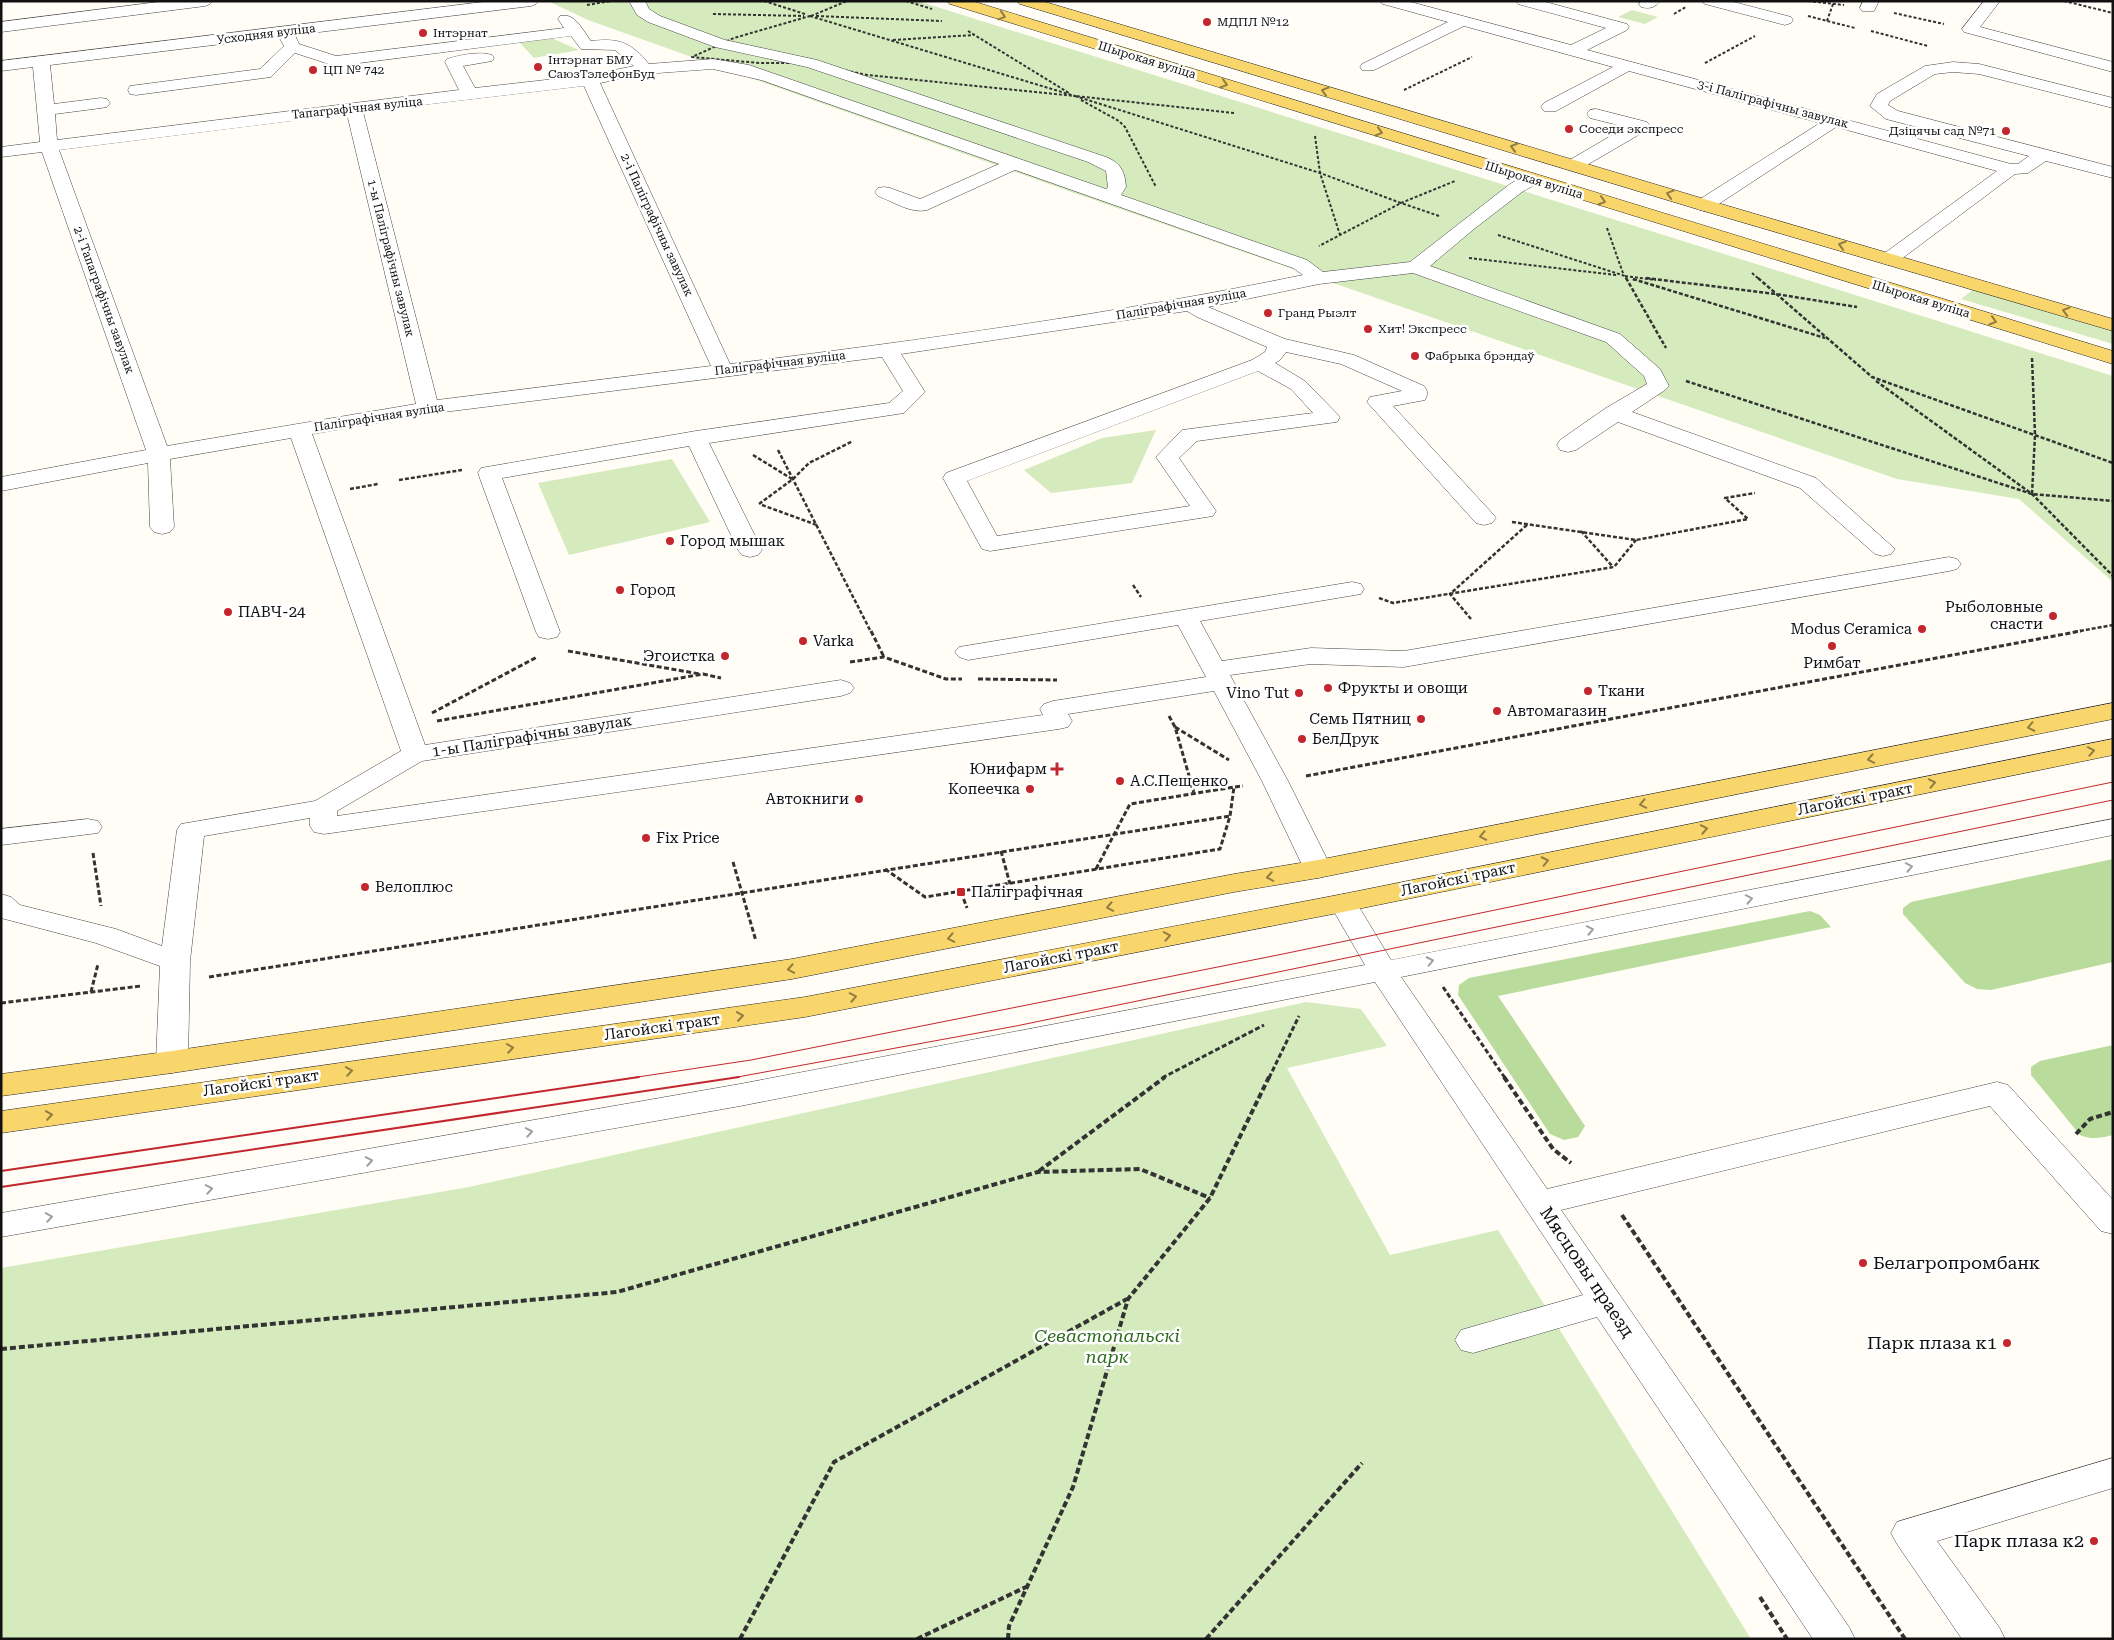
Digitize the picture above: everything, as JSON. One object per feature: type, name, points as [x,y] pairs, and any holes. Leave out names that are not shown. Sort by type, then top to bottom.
[{"type":"main road","name":"Шырокая вуліца","points":[[955,1],[2113,358]]},
{"type":"main road","name":"Шырокая вуліца","points":[[1031,2],[1704,205],[2113,325]]},
{"type":"main road","points":[[1913,296],[1943,275]]},
{"type":"main road","points":[[1,1085],[172,1062],[792,970],[1234,883],[1318,869],[2113,711]]},
{"type":"main road","name":"Лагойскі тракт","points":[[1,1122],[805,1007],[1343,903],[2113,747]]},
{"type":"main road","points":[[1318,869],[1343,903]]},
{"type":"street","points":[[1,27],[149,16],[185,4],[205,1]]},
{"type":"street","points":[[637,1],[647,16],[721,44],[811,63],[1094,158],[1112,167],[1117,174],[1117,187],[1110,196]]},
{"type":"street","name":"3-і Паліграфічны завулак","points":[[1388,1],[1423,7],[1463,21],[2011,169]]},
{"type":"street","points":[[1423,7],[1451,1]]},
{"type":"street","points":[[1523,1],[1621,27],[1574,50]]},
{"type":"street","points":[[1710,1],[1785,20]]},
{"type":"street","points":[[1992,1],[1970,29],[2113,67]]},
{"type":"street","name":"Усходняя вуліца","points":[[1,66],[159,47],[286,24],[523,2]]},
{"type":"street","points":[[185,4],[196,22],[286,24],[292,47]]},
{"type":"street","points":[[149,16],[159,47]]},
{"type":"street","points":[[1368,67],[1463,21]]},
{"type":"street","points":[[292,47],[334,60],[570,25],[587,46]]},
{"type":"street","points":[[568,48],[612,44],[626,48],[645,69]]},
{"type":"street","points":[[136,90],[265,73],[292,47]]},
{"type":"street","points":[[470,95],[453,62],[520,54]]},
{"type":"street","name":"2-і Тапаграфічны завулак","points":[[41,62],[49,146],[159,454],[162,527]]},
{"type":"street","name":"Тапаграфічная вуліца","points":[[1,152],[590,80],[645,69],[713,64],[743,69],[767,76],[1173,218],[1300,264],[1319,278]]},
{"type":"street","points":[[1550,107],[1628,65]]},
{"type":"street","points":[[2113,103],[1979,69],[1953,67],[1931,70],[1883,98],[1879,106],[1892,115],[2042,156],[2113,173]]},
{"type":"street","name":"2-і Паліграфічны завулак","points":[[590,80],[723,370]]},
{"type":"street","points":[[46,110],[101,103]]},
{"type":"street","name":"1-ы Паліграфічны завулак","points":[[354,109],[428,408]]},
{"type":"street","points":[[1574,165],[1641,126],[1596,114]]},
{"type":"street","points":[[1704,205],[1834,121]]},
{"type":"street","points":[[1889,259],[2011,169],[2022,169],[2042,156]]},
{"type":"street","points":[[884,192],[920,206],[1015,163]]},
{"type":"street","name":"Паліграфічная вуліца","points":[[1,484],[159,454],[428,408],[888,350],[1191,304],[1319,278],[1415,266],[1434,254],[1467,225],[1516,188],[1532,179]]},
{"type":"street","points":[[1415,266],[1613,338],[1653,372],[1658,386],[1614,413],[1568,445]]},
{"type":"street","points":[[1191,304],[1204,313],[1279,344],[1347,360],[1418,390],[1417,395],[1378,402],[1484,518]]},
{"type":"street","points":[[1259,364],[1298,384],[1329,417],[1190,434],[1167,457],[1205,511],[990,544],[954,478],[1259,364],[1272,356],[1279,344]]},
{"type":"street","points":[[550,640],[489,473],[696,438],[896,408],[914,392],[888,350]]},
{"type":"street","points":[[1614,413],[1808,483],[1882,549]]},
{"type":"street","name":"1-ы Паліграфічны завулак","points":[[299,430],[415,754],[841,688]]},
{"type":"street","points":[[696,438],[750,550]]},
{"type":"street","points":[[323,808],[324,826],[1059,721],[1053,709],[1156,691],[1311,656],[1404,658],[1420,656],[1949,564]]},
{"type":"street","points":[[968,652],[1352,589]]},
{"type":"street","points":[[1186,616],[1275,781],[1318,869]]},
{"type":"street","points":[[172,1062],[175,972],[191,830],[323,808],[415,754]]},
{"type":"street","points":[[1,837],[88,826]]},
{"type":"street","points":[[1,1225],[740,1095],[2113,827]]},
{"type":"street","points":[[1,903],[10,911],[106,936],[175,972]]},
{"type":"street","name":"Мясцовы праезд","points":[[1343,903],[1383,971],[1836,1639]]},
{"type":"street","points":[[1540,1203],[1997,1093],[2113,1222]]},
{"type":"street","points":[[1473,1340],[1606,1301]]},
{"type":"street","points":[[1985,1639],[1910,1533],[2113,1473]]},
{"type":"path","points":[[583,6],[610,1]]},
{"type":"path","points":[[764,1],[810,16],[847,1]]},
{"type":"path","points":[[2064,1],[2113,13]]},
{"type":"path","points":[[1827,20],[1833,4]]},
{"type":"path","points":[[711,14],[943,21]]},
{"type":"path","points":[[1701,65],[1785,20]]},
{"type":"path","points":[[968,31],[1125,127],[1173,218]]},
{"type":"path","points":[[890,40],[975,35]]},
{"type":"path","points":[[1399,93],[1472,56]]},
{"type":"path","points":[[1075,96],[1243,114]]},
{"type":"path","points":[[1075,96],[1320,173],[1401,203],[1624,276],[1828,339]]},
{"type":"path","points":[[1314,130],[1320,173],[1340,235]]},
{"type":"path","points":[[1300,264],[1304,254],[1401,203],[1461,178]]},
{"type":"path","points":[[1604,221],[1624,276],[1667,349]]},
{"type":"path","points":[[1434,254],[1776,294],[1863,308]]},
{"type":"path","points":[[1748,269],[1872,377],[2032,494],[2113,576]]},
{"type":"path","points":[[2032,351],[2035,435],[2032,494]]},
{"type":"path","points":[[1681,373],[1686,381],[2032,494],[2113,501]]},
{"type":"path","points":[[1872,377],[2113,463]]},
{"type":"path","points":[[766,427],[884,656]]},
{"type":"path","points":[[736,521],[793,479],[809,463],[859,438]]},
{"type":"path","points":[[399,480],[457,469],[489,473]]},
{"type":"path","points":[[1484,518],[1636,540],[1748,519],[1725,498],[1808,483]]},
{"type":"path","points":[[759,504],[817,525]]},
{"type":"path","points":[[1450,594],[1528,524]]},
{"type":"path","points":[[1581,532],[1614,567]]},
{"type":"path","points":[[1352,589],[1393,603],[1614,567],[1636,540]]},
{"type":"path","points":[[1450,594],[1471,619]]},
{"type":"path","points":[[1303,776],[2113,625]]},
{"type":"path","points":[[405,727],[550,640],[703,674]]},
{"type":"path","points":[[1175,727],[1236,764]]},
{"type":"path","points":[[1096,869],[1130,804],[1250,785]]},
{"type":"path","points":[[885,869],[925,897],[1220,849],[1230,816],[1234,787]]},
{"type":"path","points":[[1,1003],[175,972],[742,892],[1230,816]]},
{"type":"path","points":[[1001,851],[1010,884]]},
{"type":"path","points":[[733,862],[756,941]]},
{"type":"path","points":[[1437,979],[1553,1149],[1604,1188],[1905,1639]]},
{"type":"path","points":[[740,1639],[834,1462],[1128,1299],[1210,1198],[1302,1011]]},
{"type":"path","points":[[1038,1172],[1158,1080],[1271,1020]]},
{"type":"path","points":[[2055,1158],[2090,1118],[2113,1112]]},
{"type":"path","points":[[1,1349],[617,1292],[1038,1172],[1140,1169],[1210,1198]]},
{"type":"path","points":[[1008,1639],[1009,1626],[1073,1487],[1128,1299]]},
{"type":"path","points":[[1206,1639],[1362,1463]]},
{"type":"path","points":[[917,1639],[1026,1587]]},
{"type":"green space","points":[[548,1],[918,1],[2113,376],[2113,582],[2019,499],[1897,479],[1074,193],[588,20]]},
{"type":"green space","points":[[1632,10],[1658,17],[1645,24],[1618,17]]},
{"type":"green space","points":[[551,38],[579,50],[534,58],[520,43]]},
{"type":"green space","points":[[1974,289],[2113,331],[2113,344],[1961,299]]},
{"type":"green space","points":[[1156,430],[1132,483],[1051,493],[1024,470],[1102,438]]},
{"type":"green space","points":[[672,459],[710,522],[569,555],[538,483]]},
{"type":"green space","points":[[2113,859],[2113,962],[1991,990],[1977,989],[1965,983],[1903,914],[1903,908],[1911,902]]},
{"type":"green space","points":[[1810,911],[1820,915],[1831,927],[1498,996],[1585,1126],[1578,1137],[1564,1140],[1550,1134],[1458,995],[1459,985],[1469,978]]},
{"type":"green space","name":"Севастопальскі парк","points":[[1306,1002],[1361,1009],[1387,1046],[1287,1068],[1390,1255],[1498,1230],[1751,1639],[1,1639],[1,1268],[469,1187]]},
{"type":"green space","points":[[2113,1045],[2113,1135],[2096,1138],[2084,1137],[2080,1135],[2031,1075],[2031,1067],[2040,1061]]},
{"type":"tram line","points":[[631,1078],[751,1060],[1278,955],[2113,782]]},
{"type":"tram line","points":[[732,1078],[1016,1026],[2113,800]]},
{"type":"tram line","points":[[1,1171],[639,1077]]},
{"type":"tram line","points":[[1,1187],[739,1077]]},
{"type":"place","name":"МДПЛ №12","points":[[1207,22]]},
{"type":"place","name":"Інтэрнат","points":[[423,33]]},
{"type":"place","name":"Інтэрнат БМУ СаюзТэлефонБуд","points":[[538,67]]},
{"type":"place","name":"ЦП № 742","points":[[313,70]]},
{"type":"place","name":"Соседи экспресс","points":[[1569,129]]},
{"type":"place","name":"Дзіцячы сад №71","points":[[2006,131]]},
{"type":"place","name":"Гранд Рыэлт","points":[[1268,313]]},
{"type":"place","name":"Хит! Экспресс","points":[[1368,329]]},
{"type":"place","name":"Фабрыка брэндаў","points":[[1415,356]]},
{"type":"place","name":"Город мышак","points":[[670,541]]},
{"type":"place","name":"Город","points":[[620,590]]},
{"type":"place","name":"ПАВЧ-24","points":[[228,612]]},
{"type":"place","name":"Рыболовные снасти","points":[[2053,616]]},
{"type":"place","name":"Modus Ceramica","points":[[1922,629]]},
{"type":"place","name":"Varka","points":[[803,641]]},
{"type":"place","name":"Римбат","points":[[1832,646]]},
{"type":"place","name":"Эгоистка","points":[[725,656]]},
{"type":"place","name":"Фрукты и овощи","points":[[1328,688]]},
{"type":"place","name":"Ткани","points":[[1588,691]]},
{"type":"place","name":"Vino Tut","points":[[1299,693]]},
{"type":"place","name":"Автомагазин","points":[[1497,711]]},
{"type":"place","name":"Семь Пятниц","points":[[1421,719]]},
{"type":"place","name":"БелДрук","points":[[1302,739]]},
{"type":"place","name":"Юнифарм","points":[[1057,769]]},
{"type":"place","name":"А.С.Пещенко","points":[[1120,781]]},
{"type":"place","name":"Копеечка","points":[[1030,789]]},
{"type":"place","name":"Автокниги","points":[[859,799]]},
{"type":"place","name":"Fix Price","points":[[646,838]]},
{"type":"place","name":"Велоплюс","points":[[365,887]]},
{"type":"place","name":"Паліграфічная","points":[[961,892]]},
{"type":"place","name":"Белагропромбанк","points":[[1863,1263]]},
{"type":"place","name":"Парк плаза к1","points":[[2007,1343]]},
{"type":"place","name":"Парк плаза к2","points":[[2094,1541]]}]
